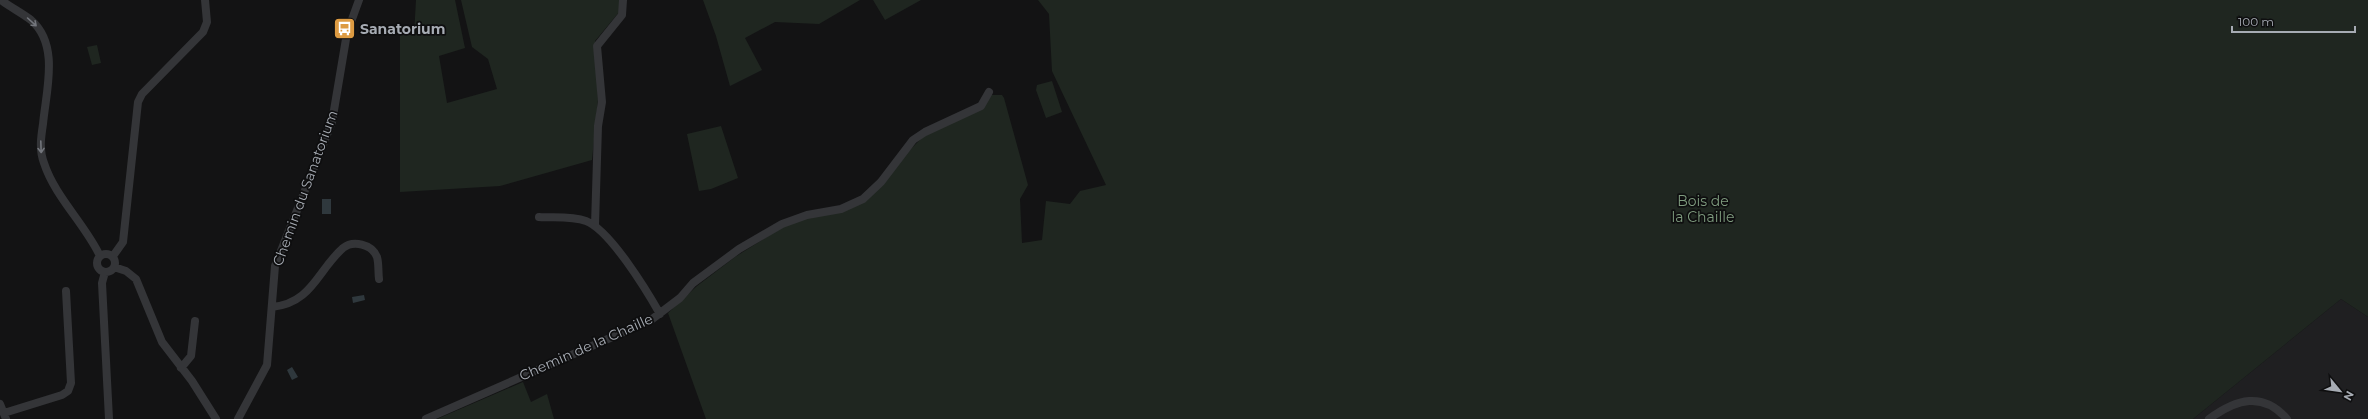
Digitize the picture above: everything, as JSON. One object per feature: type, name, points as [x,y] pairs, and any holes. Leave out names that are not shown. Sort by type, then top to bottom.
[{"type":"street","points":[[1,0],[31,20],[45,38],[48,50],[48,64],[41,142],[44,163],[64,198],[91,238],[100,256]]},
{"type":"street","points":[[113,256],[123,242],[138,102],[142,94],[203,32],[207,22],[205,0]]},
{"type":"street","name":"Chemin du Sanatorium","points":[[238,419],[267,365],[277,258],[332,122],[347,33],[359,0]]},
{"type":"street","points":[[595,225],[598,126],[602,102],[597,46],[622,14],[623,0]]},
{"type":"street","name":"Chemin de la Chaille","points":[[426,419],[527,373],[620,334],[660,314],[680,298],[693,283],[739,249],[782,224],[807,215],[840,208],[863,199],[881,182],[914,140],[925,132],[981,106],[990,92]]},
{"type":"street","points":[[539,217],[584,220],[595,225],[638,275],[660,314]]},
{"type":"street","points":[[272,306],[290,304],[298,298],[313,285],[343,248],[352,244],[365,246],[375,253],[378,264],[379,279]]},
{"type":"street","points":[[108,254],[113,256],[116,262],[110,271],[105,272],[98,267],[97,261],[100,256],[108,254]]},
{"type":"street","points":[[114,267],[126,271],[136,279],[162,342],[192,381],[216,419]]},
{"type":"street","points":[[105,272],[102,283],[109,419]]},
{"type":"street","points":[[0,404],[5,416],[62,396],[68,391],[71,384],[66,291]]},
{"type":"street","points":[[181,368],[191,356],[195,322]]},
{"type":"street","points":[[2210,419],[2219,412],[2245,400],[2264,402],[2279,410],[2287,419]]},
{"type":"shaded area","points":[[322,199],[331,199],[331,214],[322,214]]},
{"type":"shaded area","points":[[364,295],[365,300],[353,303],[352,297]]},
{"type":"shaded area","points":[[2341,299],[2368,317],[2368,419],[2193,419]]},
{"type":"shaded area","points":[[292,367],[298,377],[292,380],[287,370]]},
{"type":"green space","points":[[416,0],[455,0],[465,48],[439,56],[447,103],[497,89],[488,59],[472,47],[461,0],[619,0],[620,11],[595,41],[598,100],[592,160],[500,186],[400,192],[400,35],[414,35]]},
{"type":"green space","points":[[703,0],[860,0],[819,24],[775,22],[745,38],[762,70],[730,86],[716,36]]},
{"type":"green space","points":[[873,0],[921,0],[885,20]]},
{"type":"green space","name":"Bois de la Chaille","points":[[1038,0],[2368,0],[2368,317],[2341,299],[2193,419],[706,419],[668,313],[697,286],[735,257],[784,226],[807,217],[852,207],[926,134],[975,112],[991,95],[1002,95],[1004,98],[1028,185],[1020,199],[1022,243],[1042,240],[1046,201],[1070,204],[1080,191],[1106,185],[1052,71],[1049,14]]},
{"type":"green space","points":[[97,45],[101,63],[92,65],[87,47]]},
{"type":"green space","points":[[1052,81],[1062,112],[1046,118],[1036,90],[1037,85]]},
{"type":"green space","points":[[721,126],[738,178],[711,189],[699,191],[687,134]]},
{"type":"green space","points":[[523,382],[531,402],[547,394],[554,419],[437,419]]},
{"type":"place","name":"Sanatorium","points":[[344,29]]}]
